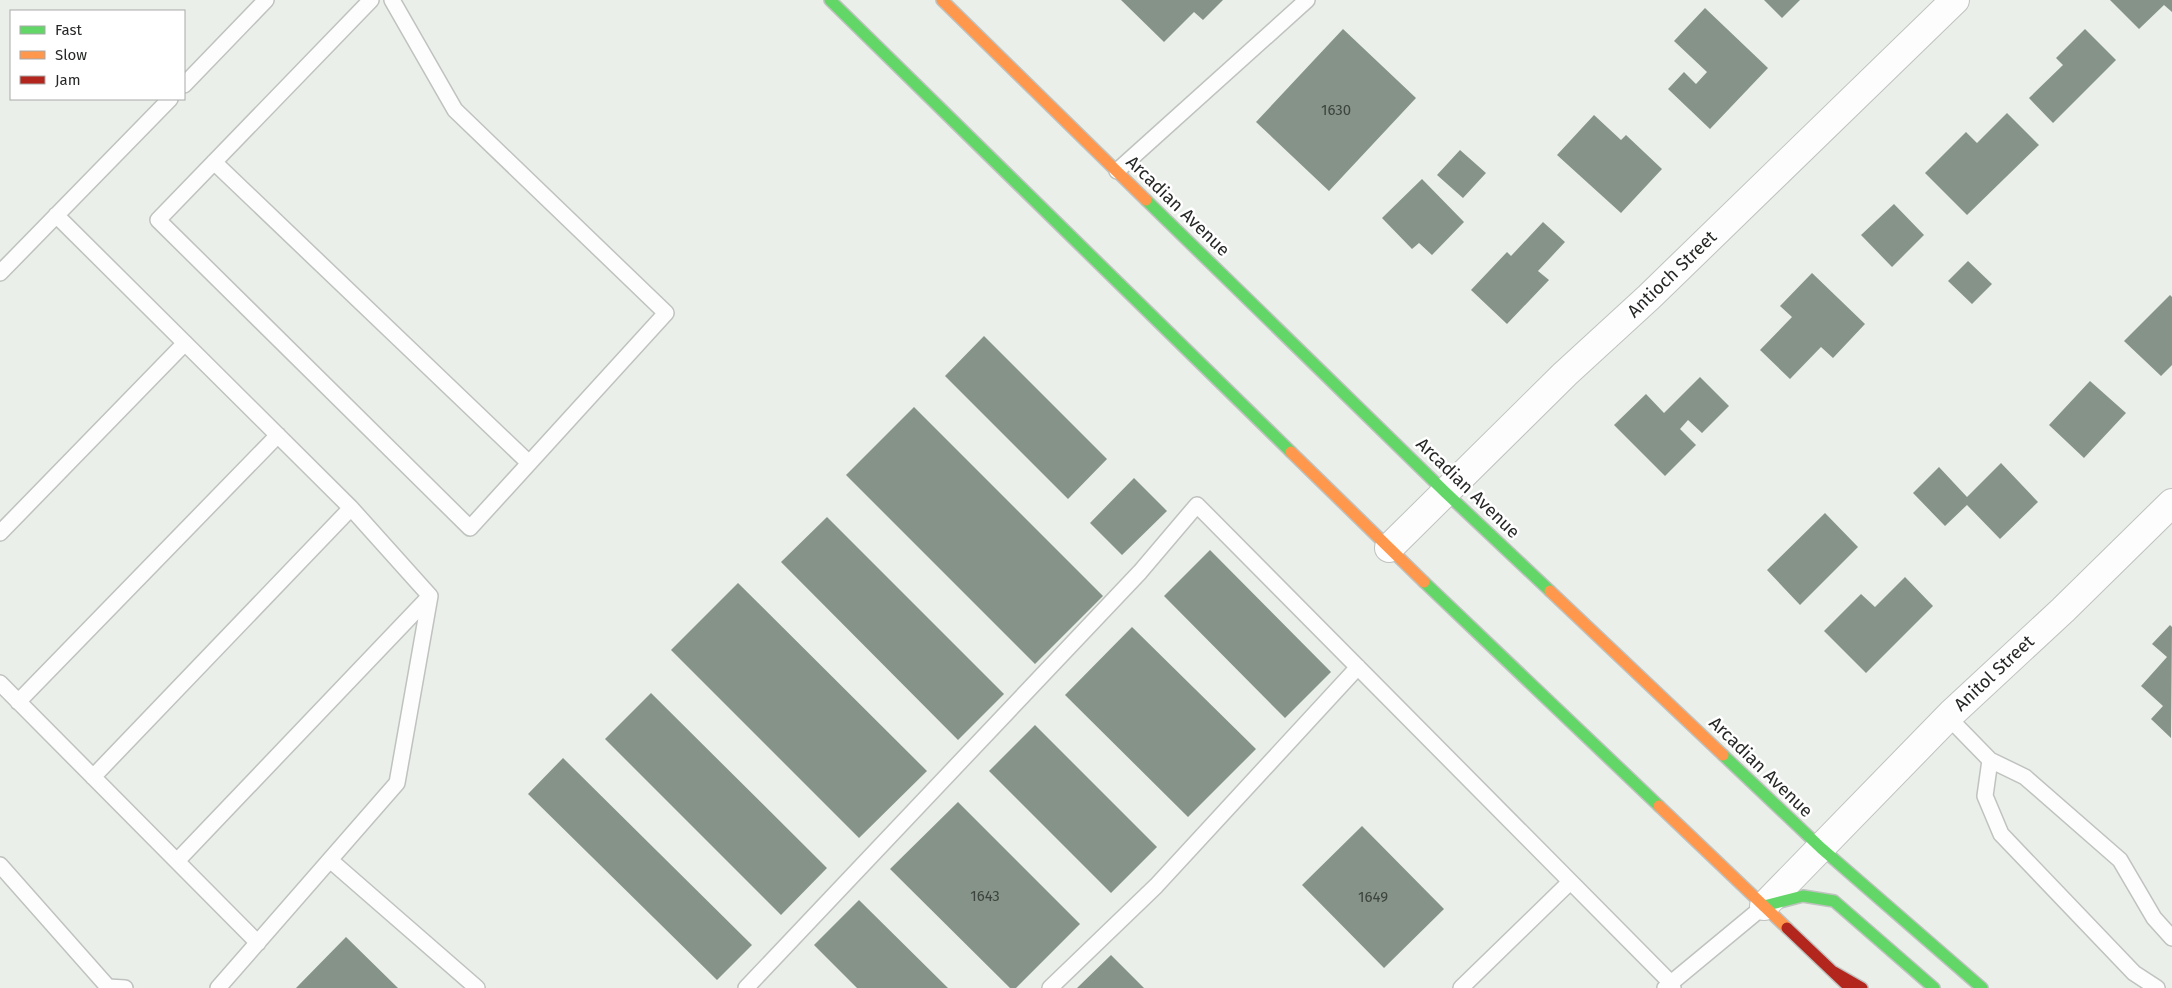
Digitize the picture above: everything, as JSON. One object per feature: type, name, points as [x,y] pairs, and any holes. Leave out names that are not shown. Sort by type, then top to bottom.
[{"type":"main road","name":"Arcadian Avenue","points":[[942,0],[1445,492],[1821,848],[1982,988]]},
{"type":"main road","points":[[836,2],[1389,548],[1850,988]]},
{"type":"main road","points":[[1764,906],[1803,896],[1834,901],[1934,988]]},
{"type":"main road","points":[[1834,972],[1844,988]]},
{"type":"main road","points":[[1834,972],[1862,988]]},
{"type":"street","name":"Antioch Street","points":[[1389,548],[1565,374],[1649,297],[1955,0]]},
{"type":"street","name":"Anitol Street","points":[[1764,906],[1948,717],[2063,610],[2172,503]]},
{"type":"lane","points":[[185,84],[266,0]]},
{"type":"lane","points":[[371,0],[158,220],[470,528],[666,313],[455,110],[392,0]]},
{"type":"lane","points":[[1117,171],[1308,0]]},
{"type":"lane","points":[[0,273],[169,100]]},
{"type":"lane","points":[[214,162],[529,463]]},
{"type":"lane","points":[[56,215],[351,508],[430,596]]},
{"type":"lane","points":[[0,534],[185,343]]},
{"type":"lane","points":[[18,702],[278,434]]},
{"type":"lane","points":[[746,988],[1140,572],[1197,505],[1570,882],[1669,986],[1764,906]]},
{"type":"lane","points":[[94,777],[351,508]]},
{"type":"lane","points":[[218,988],[397,784],[430,596]]},
{"type":"lane","points":[[177,862],[430,596]]},
{"type":"lane","points":[[1050,988],[1156,886],[1358,667]]},
{"type":"lane","points":[[0,684],[258,942]]},
{"type":"lane","points":[[1948,717],[1990,760],[2025,777],[2120,860],[2154,918],[2172,938]]},
{"type":"lane","points":[[1990,760],[1985,796],[2001,834],[2134,973],[2157,988]]},
{"type":"lane","points":[[330,860],[478,988]]},
{"type":"lane","points":[[0,865],[108,988],[125,988]]},
{"type":"lane","points":[[1461,988],[1570,882]]},
{"type":"building","points":[[1121,0],[1223,0],[1203,20],[1194,12],[1164,42]]},
{"type":"building","points":[[1764,0],[1800,0],[1782,18]]},
{"type":"building","points":[[2110,0],[2172,0],[2172,12],[2164,5],[2139,29]]},
{"type":"building","points":[[1705,8],[1768,68],[1710,129],[1668,89],[1684,72],[1696,84],[1707,72],[1674,41]]},
{"type":"building","points":[[1343,29],[1416,98],[1329,191],[1256,122]]},
{"type":"building","points":[[2085,29],[2116,60],[2053,123],[2029,98],[2063,65],[2056,58]]},
{"type":"building","points":[[2007,113],[2039,145],[1967,215],[1925,173],[1966,132],[1977,143]]},
{"type":"building","points":[[1594,115],[1621,140],[1626,135],[1662,169],[1621,213],[1557,155]]},
{"type":"building","points":[[1460,150],[1486,173],[1463,198],[1437,175]]},
{"type":"building","points":[[1422,179],[1464,222],[1432,255],[1419,243],[1412,249],[1382,218]]},
{"type":"building","points":[[1894,204],[1924,235],[1892,267],[1861,235]]},
{"type":"building","points":[[1543,222],[1565,242],[1538,271],[1549,280],[1507,324],[1471,290],[1507,252],[1511,256]]},
{"type":"building","points":[[1968,261],[1992,284],[1972,304],[1948,281]]},
{"type":"building","points":[[1812,273],[1865,324],[1833,358],[1821,347],[1790,379],[1760,350],[1792,317],[1780,306]]},
{"type":"building","points":[[2170,295],[2172,297],[2172,365],[2161,376],[2124,341]]},
{"type":"building","points":[[984,336],[1107,459],[1068,499],[945,376]]},
{"type":"building","points":[[1700,377],[1729,406],[1702,433],[1688,420],[1680,429],[1696,445],[1665,476],[1614,425],[1646,394],[1664,413]]},
{"type":"building","points":[[2090,381],[2126,413],[2084,458],[2049,425]]},
{"type":"building","points":[[914,407],[1103,596],[1035,664],[846,475]]},
{"type":"building","points":[[2001,463],[2038,502],[2000,539],[1967,505],[1945,526],[1913,493],[1939,467],[1967,497]]},
{"type":"building","points":[[1134,478],[1167,511],[1122,555],[1090,523]]},
{"type":"building","points":[[1825,513],[1858,547],[1800,605],[1767,570]]},
{"type":"building","points":[[827,517],[1004,694],[958,740],[781,562]]},
{"type":"building","points":[[1210,550],[1331,672],[1285,718],[1164,596]]},
{"type":"building","points":[[1905,577],[1933,606],[1866,673],[1824,631],[1861,594],[1875,607]]},
{"type":"building","points":[[738,583],[927,771],[859,838],[671,650]]},
{"type":"building","points":[[2170,625],[2172,627],[2171,738],[2151,719],[2163,706],[2141,686],[2167,657],[2152,644]]},
{"type":"building","points":[[1132,627],[1256,749],[1188,817],[1065,695]]},
{"type":"building","points":[[651,693],[827,868],[781,915],[605,739]]},
{"type":"building","points":[[1035,725],[1157,847],[1111,893],[989,771]]},
{"type":"building","points":[[563,758],[752,945],[717,980],[528,794]]},
{"type":"building","points":[[958,802],[1080,924],[1016,988],[1010,988],[890,869]]},
{"type":"building","points":[[1362,826],[1444,909],[1384,968],[1302,885]]},
{"type":"building","points":[[859,900],[948,988],[857,988],[814,945]]},
{"type":"building","points":[[346,937],[398,988],[296,988]]},
{"type":"building","points":[[1111,955],[1144,988],[1077,988]]},
{"type":"traffic: fast","points":[[830,0],[1291,452]]},
{"type":"traffic: fast","points":[[1146,200],[1445,492],[1550,591]]},
{"type":"traffic: fast","points":[[1424,582],[1659,806]]},
{"type":"traffic: fast","points":[[1723,755],[1821,848],[1982,988]]},
{"type":"traffic: fast","points":[[1764,906],[1803,896],[1834,901],[1934,988]]},
{"type":"traffic: slow","points":[[942,0],[1146,200]]},
{"type":"traffic: slow","points":[[1291,452],[1424,582]]},
{"type":"traffic: slow","points":[[1550,591],[1723,755]]},
{"type":"traffic: slow","points":[[1659,806],[1787,928]]},
{"type":"traffic: jam","points":[[1787,928],[1850,988]]},
{"type":"traffic: jam","points":[[1834,972],[1862,988]]}]
